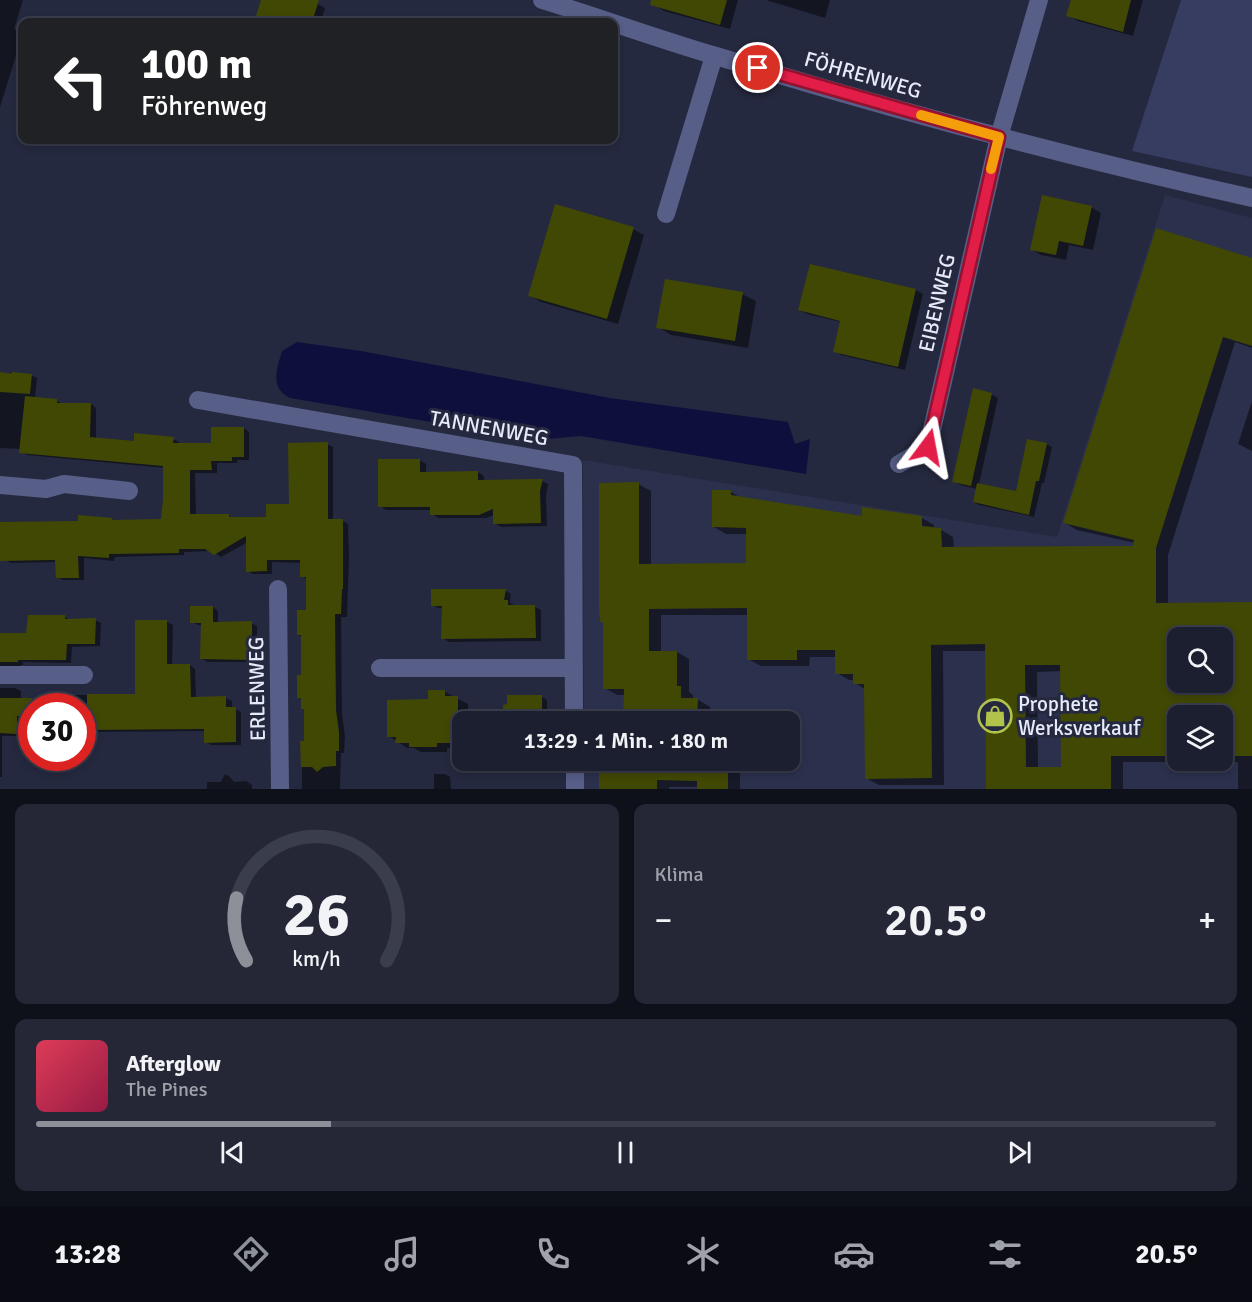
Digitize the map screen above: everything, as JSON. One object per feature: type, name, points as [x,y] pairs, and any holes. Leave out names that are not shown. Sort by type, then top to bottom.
[{"type":"street","name":"FÖHRENWEG","points":[[542,0],[592,7],[714,56],[999,137],[1168,180],[1252,198]]},
{"type":"street","points":[[999,137],[1039,0]]},
{"type":"street","points":[[666,214],[714,56]]},
{"type":"street","name":"EIBENWEG","points":[[899,464],[928,447],[999,137]]},
{"type":"street","name":"TANNENWEG","points":[[198,400],[573,465],[574,711]]},
{"type":"street","points":[[0,485],[46,489],[64,484],[129,491]]},
{"type":"street","name":"ERLENWEG","points":[[278,589],[280,789]]},
{"type":"street","points":[[380,668],[574,668]]},
{"type":"street","points":[[0,675],[84,675]]},
{"type":"street","points":[[575,771],[575,789]]},
{"type":"shaded area","points":[[1181,0],[1252,0],[1252,177],[1132,151]]},
{"type":"shaded area","points":[[1165,195],[1252,218],[1252,789],[584,789],[584,771],[800,771],[800,711],[584,711],[583,460],[1057,537]]},
{"type":"shaded area","points":[[297,342],[361,351],[610,398],[788,422],[795,444],[810,439],[806,474],[581,436],[537,440],[290,398],[279,389],[276,377],[282,351]]},
{"type":"building","points":[[261,0],[319,0],[313,18],[255,18]]},
{"type":"building","points":[[651,0],[727,0],[720,25],[650,5]]},
{"type":"building","points":[[1071,0],[1131,0],[1123,32],[1066,16]]},
{"type":"building","points":[[1042,195],[1092,206],[1083,246],[1059,241],[1056,255],[1030,250]]},
{"type":"building","points":[[555,204],[634,227],[607,319],[528,296]]},
{"type":"building","points":[[1156,228],[1252,258],[1252,346],[1223,337],[1156,548],[1156,603],[1252,602],[1252,756],[1233,756],[1233,705],[1167,705],[1167,756],[1111,756],[1111,789],[986,789],[985,644],[931,645],[932,778],[865,779],[864,684],[853,684],[853,674],[835,674],[835,650],[797,650],[797,660],[747,660],[747,608],[649,609],[649,651],[677,651],[677,686],[681,686],[681,698],[698,698],[697,711],[623,711],[624,689],[603,689],[603,622],[600,622],[599,609],[599,483],[639,482],[639,564],[746,563],[746,528],[712,527],[712,490],[731,490],[731,495],[862,516],[862,507],[922,516],[922,526],[941,528],[942,547],[1133,546],[1134,540],[1063,523]],"holes":[[[1025,665],[1060,665],[1061,767],[1026,767]]]},
{"type":"building","points":[[810,264],[916,289],[898,367],[833,352],[840,321],[798,310]]},
{"type":"building","points":[[665,279],[743,292],[735,341],[656,328]]},
{"type":"building","points":[[0,372],[32,374],[30,394],[0,392]]},
{"type":"building","points":[[973,388],[992,393],[971,486],[952,482]]},
{"type":"building","points":[[25,396],[57,399],[57,403],[91,403],[90,437],[134,441],[134,433],[174,437],[173,443],[211,443],[211,427],[244,427],[244,457],[232,457],[232,461],[211,461],[212,470],[190,470],[190,514],[266,517],[266,504],[289,504],[288,443],[328,442],[328,519],[343,519],[341,614],[335,614],[336,710],[339,732],[336,766],[323,767],[317,772],[312,767],[301,767],[300,741],[304,741],[304,709],[301,709],[301,698],[297,698],[297,675],[301,675],[301,635],[297,635],[297,610],[306,610],[306,577],[300,577],[300,560],[267,560],[267,571],[246,572],[246,536],[214,555],[205,549],[179,549],[179,553],[109,554],[109,558],[78,556],[79,578],[56,578],[55,560],[0,561],[0,522],[78,521],[78,515],[113,518],[112,520],[161,519],[163,466],[19,453]]},
{"type":"building","points":[[1027,439],[1047,443],[1029,515],[973,502],[977,483],[1016,491]]},
{"type":"building","points":[[378,459],[420,459],[420,472],[478,471],[478,480],[543,479],[540,491],[541,523],[493,524],[493,509],[479,515],[430,515],[430,507],[378,507]]},
{"type":"building","points":[[431,589],[506,589],[504,600],[508,600],[508,605],[535,605],[536,638],[441,639],[442,606],[431,606]]},
{"type":"building","points":[[190,606],[213,606],[213,622],[252,621],[252,660],[200,659],[201,623],[190,623]]},
{"type":"building","points":[[28,615],[65,615],[65,619],[96,618],[95,644],[67,644],[66,660],[0,662],[0,633],[26,633]]},
{"type":"building","points":[[135,620],[167,620],[167,664],[190,664],[191,697],[226,696],[226,707],[236,707],[236,742],[204,743],[204,729],[96,730],[96,694],[135,694]]},
{"type":"building","points":[[428,690],[445,690],[445,696],[458,696],[458,711],[452,711],[450,743],[437,743],[437,747],[409,747],[409,743],[395,743],[396,737],[387,737],[387,700],[428,699]]},
{"type":"building","points":[[507,695],[542,695],[542,711],[503,711],[503,705],[507,704]]},
{"type":"building","points":[[0,698],[18,698],[17,734],[0,733]]},
{"type":"building","points":[[599,771],[728,771],[728,789],[697,789],[697,781],[657,780],[657,789],[599,789]]},
{"type":"slow traffic","points":[[921,115],[999,137],[991,169]]},
{"type":"place","name":"Prophete Werksverkauf","points":[[995,716]]},
{"type":"route","points":[[758,68],[999,137],[928,447]]}]
